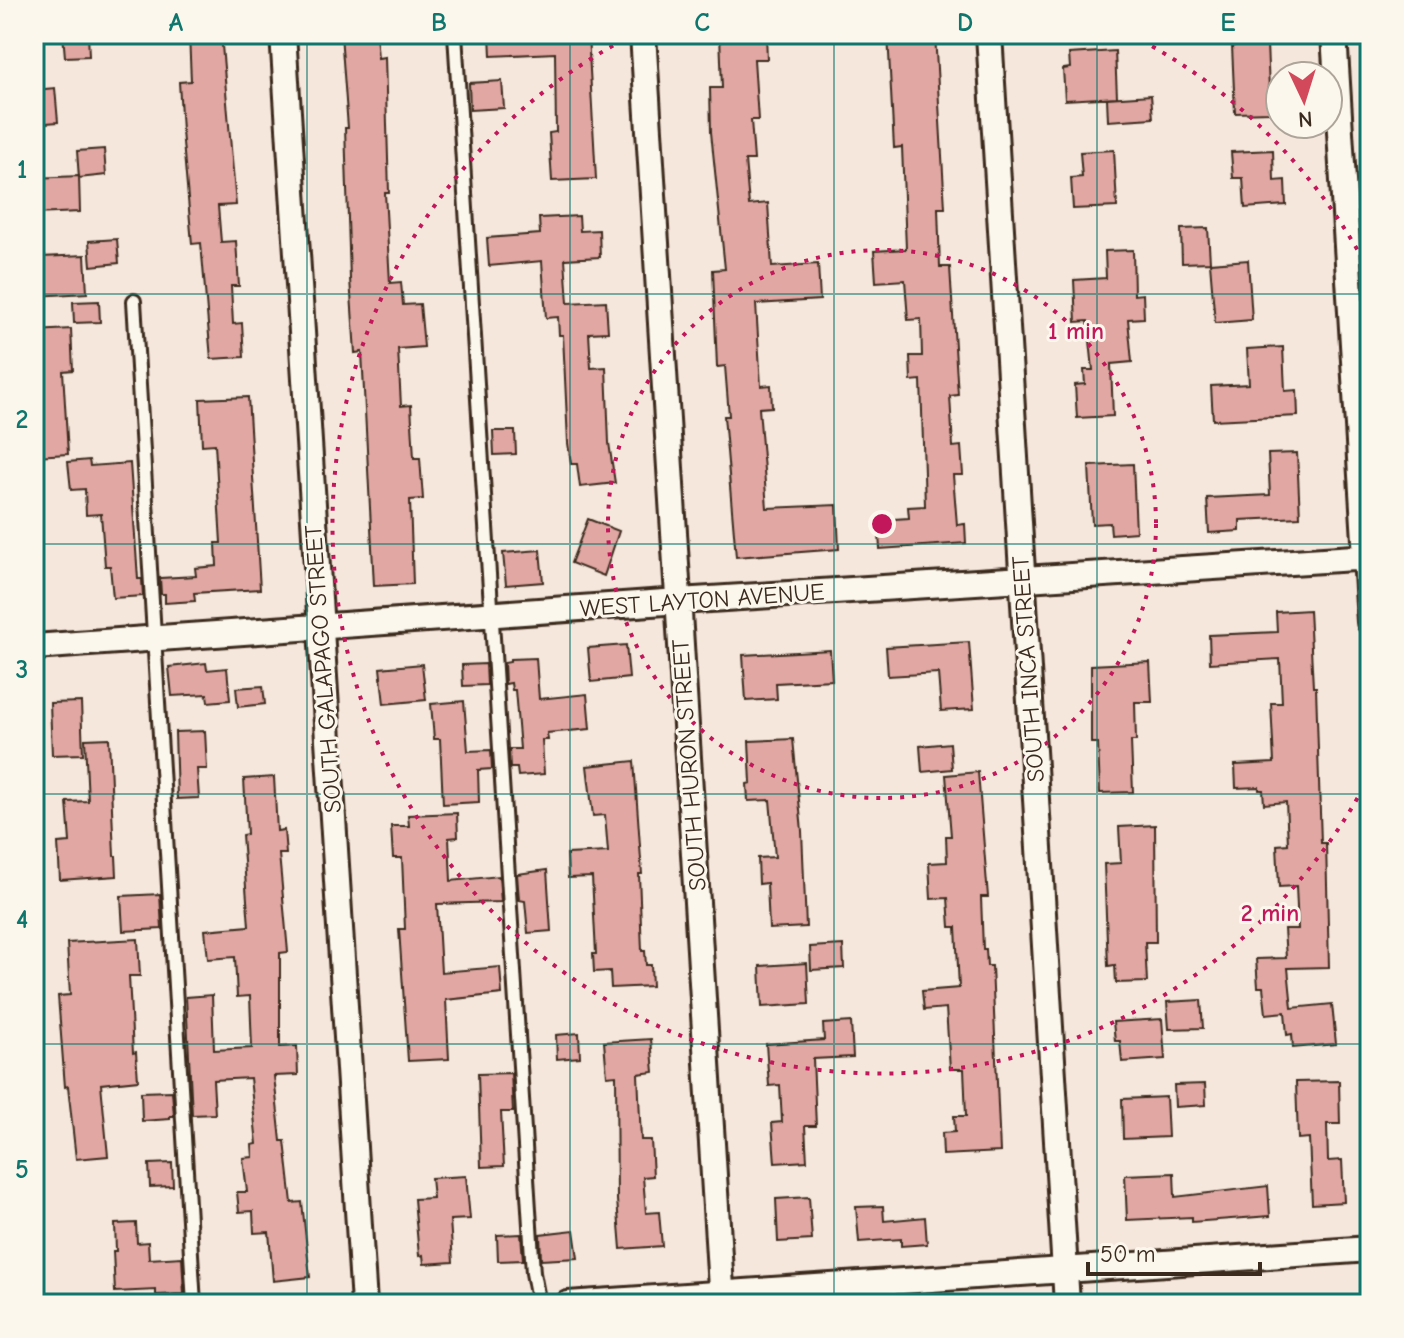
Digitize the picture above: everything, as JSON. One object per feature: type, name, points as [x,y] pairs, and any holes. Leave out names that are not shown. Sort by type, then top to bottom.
[{"type":"street","name":"SOUTH GALAPAGO STREET","points":[[283,34],[364,1304]]},
{"type":"street","name":"SOUTH HURON STREET","points":[[643,34],[722,1298]]},
{"type":"street","name":"SOUTH INCA STREET","points":[[989,34],[1067,1304]]},
{"type":"street","points":[[1334,34],[1370,622]]},
{"type":"street","name":"WEST LAYTON AVENUE","points":[[34,647],[679,601],[1368,557]]},
{"type":"street","points":[[568,1304],[722,1298],[1370,1249]]},
{"type":"lane","points":[[455,34],[533,1273],[539,1304]]},
{"type":"lane","points":[[134,301],[194,1304]]},
{"type":"building","points":[[63,34],[88,34],[89,56],[65,57]]},
{"type":"building","points":[[189,34],[221,34],[236,205],[218,206],[221,242],[236,241],[239,286],[231,286],[233,324],[242,323],[244,357],[211,359],[201,243],[192,244],[182,131],[179,82],[191,81]]},
{"type":"building","points":[[341,34],[376,34],[378,58],[385,57],[389,193],[385,193],[390,283],[401,282],[403,305],[420,304],[424,347],[398,349],[401,406],[411,405],[414,458],[420,458],[423,499],[410,500],[413,584],[374,586],[362,352],[355,353],[350,279],[345,128],[348,128]]},
{"type":"building","points":[[490,34],[588,34],[596,179],[552,181],[549,133],[556,132],[555,53],[491,56]]},
{"type":"building","points":[[720,34],[766,34],[767,59],[754,59],[758,120],[751,120],[754,160],[745,160],[749,205],[768,203],[772,267],[818,264],[820,300],[756,304],[761,386],[771,385],[772,407],[759,408],[767,508],[837,505],[839,549],[736,557],[724,416],[729,416],[725,366],[717,367],[713,270],[725,269],[711,132],[710,88],[722,88]]},
{"type":"building","points":[[888,34],[935,34],[945,208],[938,208],[940,267],[950,267],[958,395],[950,396],[953,447],[961,446],[963,475],[953,475],[957,525],[965,524],[966,543],[880,549],[878,520],[909,518],[908,507],[925,506],[921,380],[911,381],[910,356],[922,356],[921,319],[908,320],[905,280],[876,282],[874,251],[906,249],[902,147],[894,148]]},
{"type":"building","points":[[1267,44],[1264,112],[1235,113],[1232,46]]},
{"type":"building","points":[[1115,51],[1117,97],[1065,100],[1063,69],[1070,68],[1069,54]]},
{"type":"building","points":[[502,81],[504,108],[470,110],[469,83]]},
{"type":"building","points":[[55,88],[58,122],[34,124],[34,90]]},
{"type":"building","points":[[1151,95],[1153,118],[1108,121],[1107,98]]},
{"type":"building","points":[[104,149],[106,175],[79,178],[77,151]]},
{"type":"building","points":[[1114,150],[1117,207],[1073,209],[1071,178],[1082,177],[1080,152]]},
{"type":"building","points":[[1273,150],[1274,181],[1285,180],[1286,205],[1245,208],[1243,178],[1233,178],[1231,152]]},
{"type":"building","points":[[79,176],[80,212],[34,214],[34,178]]},
{"type":"building","points":[[579,216],[580,231],[599,230],[600,257],[565,259],[568,303],[606,301],[608,332],[589,333],[591,368],[606,367],[609,443],[615,483],[580,487],[577,464],[571,464],[568,443],[563,335],[559,335],[558,317],[546,318],[542,261],[489,266],[487,238],[540,234],[539,218]]},
{"type":"building","points":[[1208,228],[1210,262],[1182,263],[1181,229]]},
{"type":"building","points":[[117,239],[119,263],[91,266],[89,241]]},
{"type":"building","points":[[1133,250],[1134,295],[1143,294],[1144,318],[1128,319],[1132,362],[1111,364],[1113,416],[1077,418],[1075,385],[1085,384],[1084,370],[1093,370],[1088,321],[1076,322],[1074,280],[1106,278],[1105,251]]},
{"type":"building","points":[[85,255],[87,293],[36,296],[35,277],[42,276],[41,257]]},
{"type":"building","points":[[1248,260],[1252,320],[1215,323],[1210,263]]},
{"type":"building","points":[[99,301],[100,322],[74,323],[73,302]]},
{"type":"building","points":[[71,329],[73,370],[63,371],[68,454],[35,456],[34,417],[42,417],[35,331]]},
{"type":"building","points":[[1283,347],[1285,391],[1297,390],[1298,416],[1213,420],[1211,386],[1249,384],[1247,349]]},
{"type":"building","points":[[248,397],[260,589],[194,593],[195,601],[165,603],[160,578],[196,576],[195,568],[217,566],[216,543],[221,543],[215,444],[202,445],[200,399]]},
{"type":"building","points":[[493,431],[515,431],[516,454],[494,455]]},
{"type":"building","points":[[1297,453],[1300,517],[1240,520],[1240,531],[1209,533],[1207,498],[1270,495],[1268,454]]},
{"type":"building","points":[[89,460],[90,466],[130,463],[138,579],[142,579],[143,596],[113,598],[110,566],[105,566],[101,514],[86,515],[85,489],[71,490],[68,462]]},
{"type":"building","points":[[1133,464],[1136,532],[1111,534],[1110,523],[1092,524],[1089,466]]},
{"type":"building","points":[[588,519],[619,531],[604,576],[571,563]]},
{"type":"building","points":[[540,550],[543,582],[506,585],[503,553]]},
{"type":"building","points":[[1309,610],[1313,687],[1316,687],[1321,843],[1326,843],[1329,967],[1288,968],[1292,1008],[1332,1004],[1336,1044],[1293,1048],[1292,1034],[1287,1035],[1285,1012],[1266,1014],[1263,987],[1258,987],[1256,959],[1286,958],[1284,929],[1298,929],[1296,886],[1279,887],[1277,845],[1288,844],[1286,802],[1264,804],[1263,790],[1259,787],[1236,788],[1235,765],[1274,763],[1271,703],[1282,703],[1280,659],[1210,663],[1209,635],[1277,632],[1276,612]]},
{"type":"building","points":[[969,642],[974,709],[941,711],[938,673],[888,676],[886,647]]},
{"type":"building","points":[[626,645],[629,678],[591,682],[588,648]]},
{"type":"building","points":[[830,650],[832,680],[776,683],[777,699],[746,701],[743,655]]},
{"type":"building","points":[[536,658],[539,699],[587,694],[590,729],[547,733],[548,740],[542,740],[544,774],[518,776],[517,768],[510,768],[509,749],[520,749],[515,690],[512,690],[511,683],[505,684],[504,663],[510,662],[510,659]]},
{"type":"building","points":[[1150,662],[1152,702],[1135,702],[1136,741],[1131,741],[1133,792],[1100,793],[1098,743],[1091,743],[1091,665]]},
{"type":"building","points":[[206,663],[207,670],[227,668],[230,700],[208,702],[207,694],[172,696],[169,667]]},
{"type":"building","points":[[422,664],[426,700],[384,704],[380,668]]},
{"type":"building","points":[[486,664],[487,685],[463,686],[462,665]]},
{"type":"building","points":[[263,686],[265,704],[238,707],[236,688]]},
{"type":"building","points":[[464,701],[468,751],[491,750],[492,769],[478,770],[479,802],[443,804],[440,739],[434,739],[431,704]]},
{"type":"building","points":[[81,702],[83,754],[52,755],[50,703]]},
{"type":"building","points":[[205,731],[207,769],[197,769],[199,798],[177,799],[175,732]]},
{"type":"building","points":[[109,738],[117,876],[60,880],[58,843],[70,842],[67,802],[88,801],[85,739]]},
{"type":"building","points":[[793,739],[802,831],[806,927],[769,929],[767,883],[759,884],[758,858],[775,857],[770,800],[748,801],[747,784],[751,783],[749,741]]},
{"type":"building","points":[[950,743],[952,769],[922,772],[920,746]]},
{"type":"building","points":[[634,761],[642,874],[639,874],[642,951],[645,951],[646,965],[651,965],[652,986],[611,988],[610,971],[594,972],[592,877],[568,878],[567,854],[608,852],[605,815],[593,816],[587,766]]},
{"type":"building","points":[[978,772],[988,897],[981,897],[983,949],[986,949],[987,966],[992,966],[1000,1152],[943,1155],[942,1133],[955,1132],[954,1116],[966,1116],[964,1069],[950,1069],[946,1008],[924,1010],[922,991],[959,988],[956,927],[950,927],[948,898],[931,899],[929,863],[947,862],[946,836],[951,836],[946,775]]},
{"type":"building","points":[[274,777],[277,831],[284,830],[286,854],[279,854],[288,952],[280,953],[280,1047],[297,1046],[298,1075],[274,1076],[292,1203],[302,1202],[310,1277],[273,1281],[269,1232],[254,1233],[253,1211],[239,1212],[237,1192],[247,1192],[243,1158],[253,1157],[252,1145],[257,1144],[250,1078],[213,1080],[215,1114],[192,1115],[186,997],[212,995],[214,1050],[252,1048],[250,996],[237,997],[235,957],[208,959],[205,930],[249,926],[242,835],[247,834],[244,779]]},
{"type":"building","points":[[457,813],[458,837],[449,838],[451,881],[499,876],[501,902],[437,904],[441,972],[500,967],[502,994],[446,1000],[449,1059],[408,1061],[399,929],[405,929],[402,858],[393,858],[391,826],[409,826],[408,815]]},
{"type":"building","points":[[1155,825],[1156,942],[1145,942],[1147,982],[1116,983],[1115,965],[1108,966],[1104,864],[1121,863],[1119,827]]},
{"type":"building","points":[[547,870],[551,931],[528,933],[525,901],[519,900],[517,874]]},
{"type":"building","points":[[160,894],[162,929],[123,931],[121,896]]},
{"type":"building","points":[[138,939],[140,976],[129,976],[133,1053],[136,1052],[138,1080],[101,1084],[108,1156],[76,1159],[68,1086],[65,1087],[58,996],[70,995],[67,943]]},
{"type":"building","points":[[843,945],[844,968],[811,970],[810,947]]},
{"type":"building","points":[[807,963],[809,1004],[762,1007],[760,966]]},
{"type":"building","points":[[1201,1000],[1203,1028],[1169,1029],[1167,1002]]},
{"type":"building","points":[[1162,1019],[1165,1059],[1122,1062],[1120,1041],[1115,1041],[1113,1022]]},
{"type":"building","points":[[851,1022],[853,1057],[813,1059],[816,1126],[805,1126],[807,1161],[775,1163],[772,1123],[782,1122],[780,1085],[769,1086],[766,1044],[824,1040],[823,1024]]},
{"type":"building","points":[[579,1033],[580,1057],[557,1059],[556,1035]]},
{"type":"building","points":[[651,1039],[654,1072],[638,1074],[641,1140],[651,1140],[653,1176],[643,1177],[646,1213],[659,1212],[662,1246],[621,1249],[617,1200],[616,1075],[607,1076],[604,1042]]},
{"type":"building","points":[[511,1073],[513,1112],[501,1112],[504,1166],[481,1167],[478,1074]]},
{"type":"building","points":[[1339,1081],[1340,1124],[1327,1124],[1328,1161],[1342,1160],[1344,1202],[1312,1204],[1309,1138],[1298,1139],[1296,1082]]},
{"type":"building","points":[[1205,1084],[1206,1105],[1175,1107],[1174,1085]]},
{"type":"building","points":[[172,1091],[174,1116],[142,1121],[141,1092]]},
{"type":"building","points":[[1166,1097],[1168,1137],[1123,1139],[1122,1099]]},
{"type":"building","points":[[172,1163],[173,1186],[150,1187],[149,1164]]},
{"type":"building","points":[[1174,1173],[1175,1197],[1268,1186],[1270,1216],[1192,1222],[1192,1217],[1127,1220],[1125,1175]]},
{"type":"building","points":[[466,1176],[470,1219],[450,1220],[453,1262],[424,1264],[423,1255],[419,1256],[414,1199],[433,1198],[431,1178]]},
{"type":"building","points":[[809,1197],[812,1240],[778,1242],[776,1199]]},
{"type":"building","points":[[883,1206],[884,1221],[925,1217],[927,1244],[901,1246],[901,1239],[859,1242],[856,1207]]},
{"type":"building","points":[[136,1223],[137,1243],[148,1242],[149,1259],[182,1257],[184,1294],[156,1295],[156,1290],[115,1292],[115,1224]]},
{"type":"building","points":[[574,1230],[578,1258],[541,1260],[540,1234]]},
{"type":"building","points":[[521,1234],[523,1260],[498,1261],[497,1235]]}]
